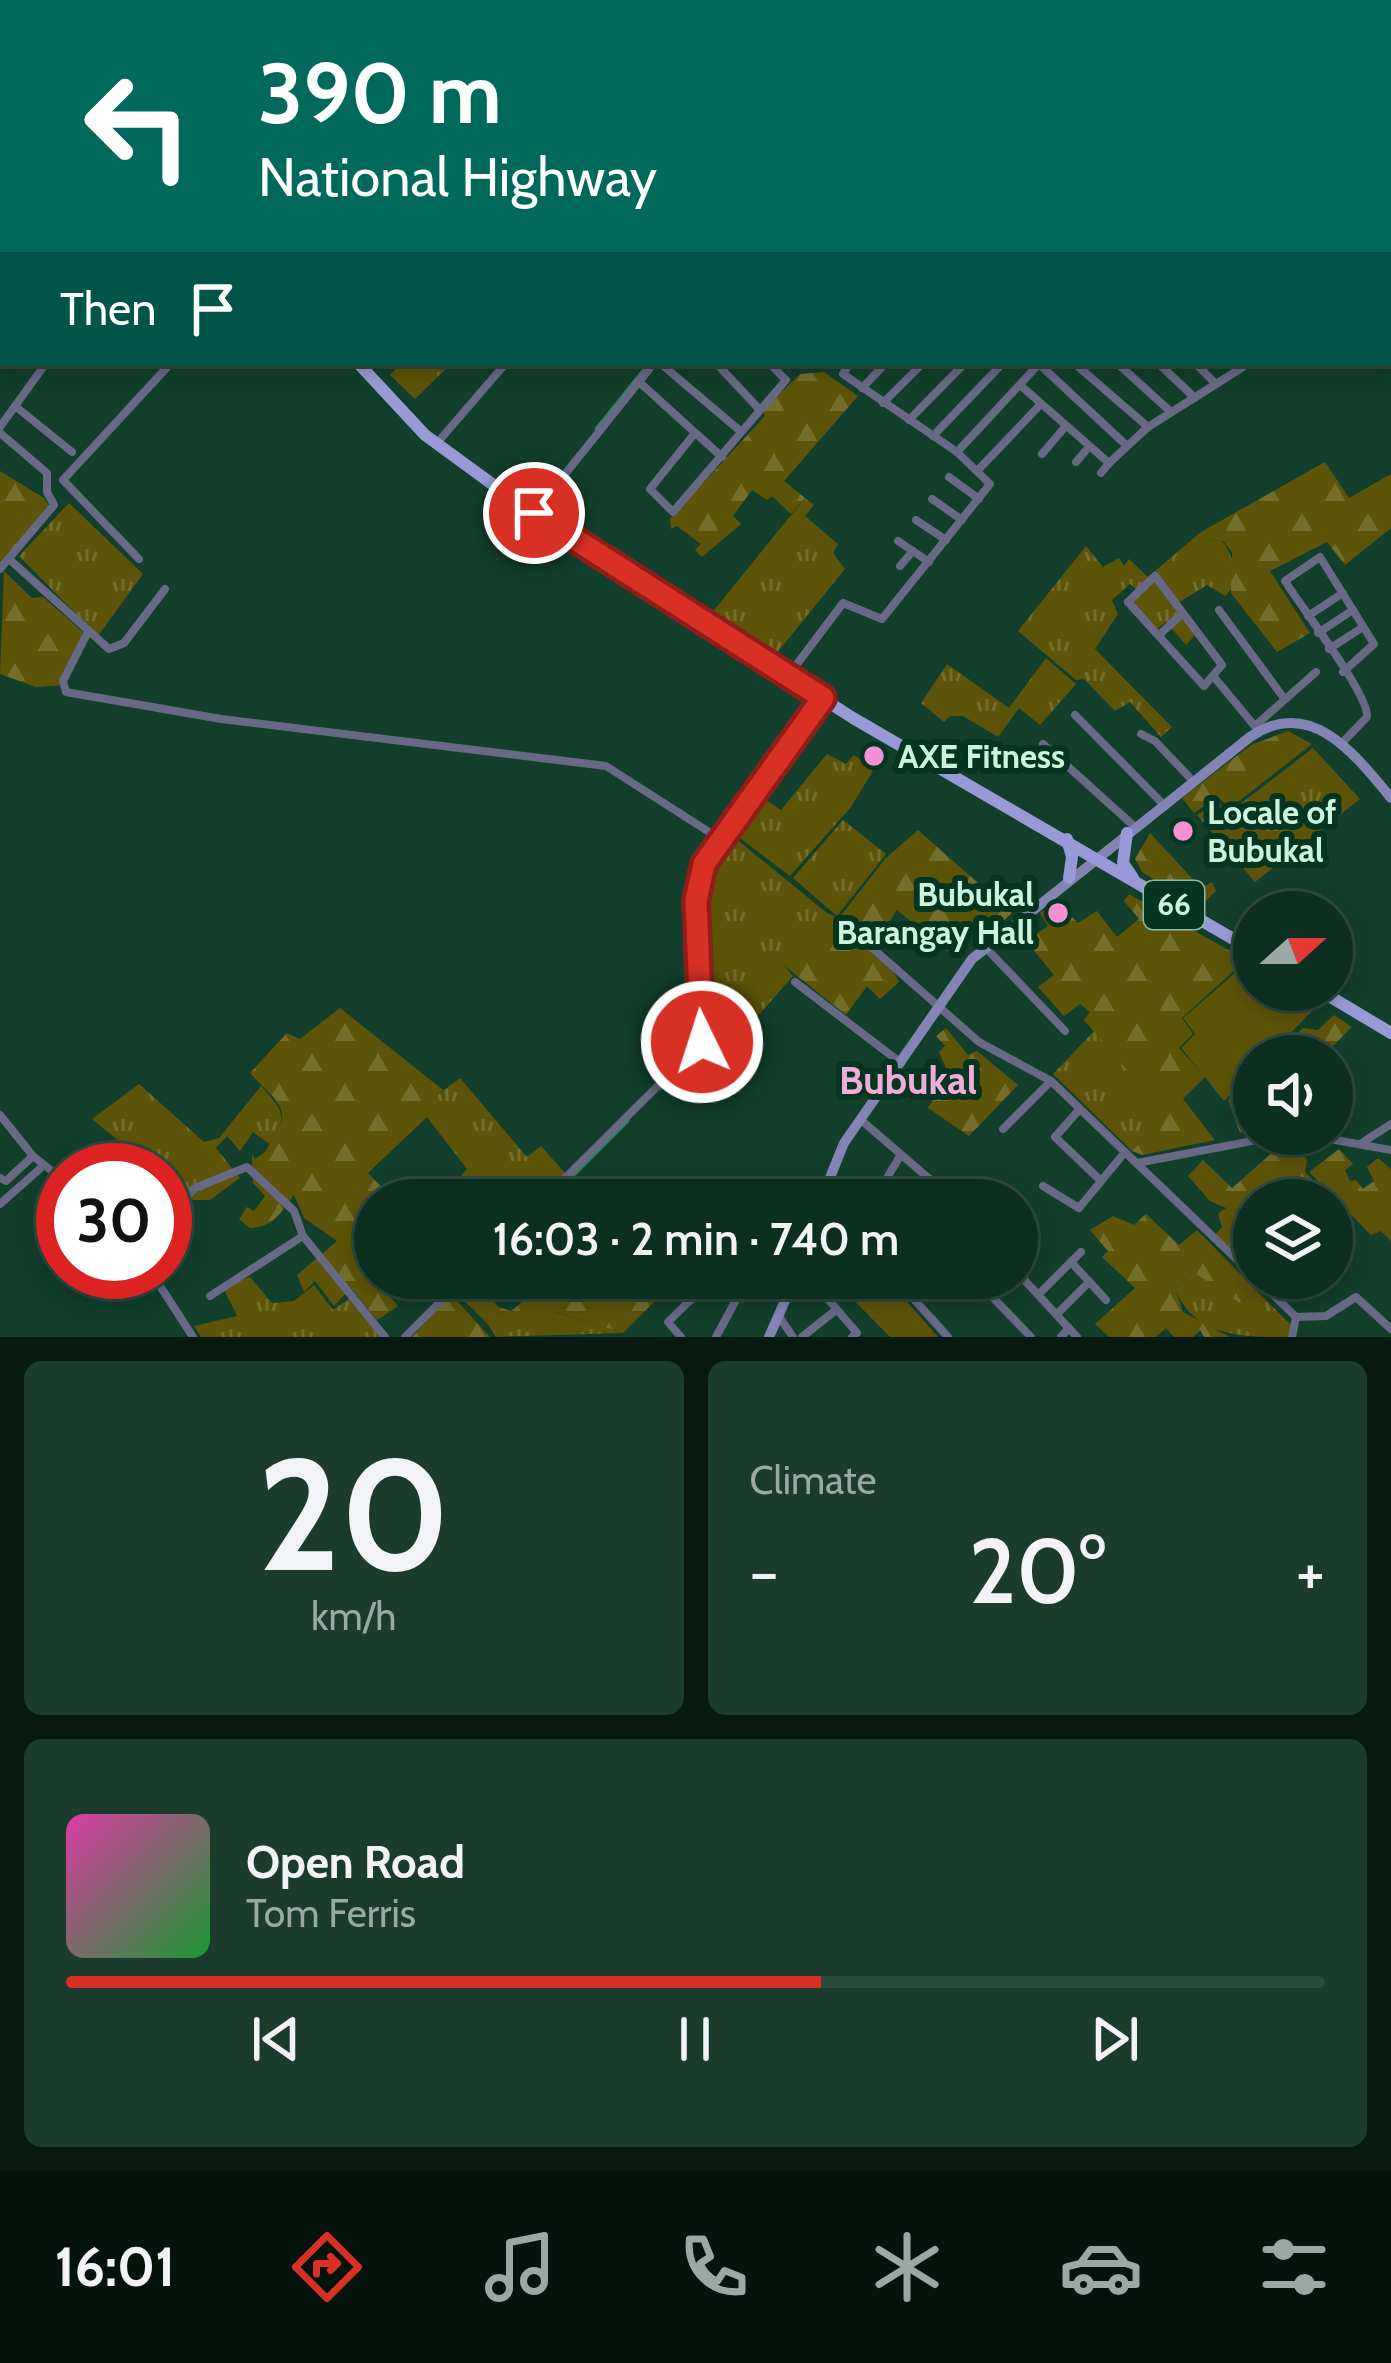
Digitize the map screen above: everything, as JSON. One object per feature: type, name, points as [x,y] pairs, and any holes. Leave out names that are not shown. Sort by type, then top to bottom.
[{"type":"main road","name":"66","points":[[361,366],[438,442],[534,513],[823,698],[1233,939]]},
{"type":"main road","points":[[829,1179],[860,1120],[986,946],[1257,729],[1294,719],[1317,727],[1341,744],[1391,797]]},
{"type":"main road","points":[[1131,830],[1123,862],[1138,884]]},
{"type":"main road","points":[[1066,838],[1072,857],[1069,878]]},
{"type":"main road","points":[[1353,1011],[1391,1033]]},
{"type":"main road","points":[[770,1337],[788,1299]]},
{"type":"street","points":[[0,569],[54,505],[47,492],[47,473],[0,430],[44,366]]},
{"type":"street","points":[[139,559],[63,480],[168,366]]},
{"type":"street","points":[[438,442],[501,366]]},
{"type":"street","points":[[534,513],[654,366]]},
{"type":"street","points":[[661,366],[739,430]]},
{"type":"street","points":[[719,366],[759,409]]},
{"type":"street","points":[[695,433],[650,490],[673,512],[786,380],[772,366]]},
{"type":"street","points":[[788,676],[843,603],[882,620],[990,480],[842,373],[848,366]]},
{"type":"street","points":[[862,388],[883,366]]},
{"type":"street","points":[[884,404],[920,366]]},
{"type":"street","points":[[909,420],[962,366]]},
{"type":"street","points":[[933,436],[1000,366]]},
{"type":"street","points":[[957,452],[1038,366]]},
{"type":"street","points":[[1042,366],[1125,445]]},
{"type":"street","points":[[1077,366],[1148,427]]},
{"type":"street","points":[[1120,366],[1171,412]]},
{"type":"street","points":[[1161,366],[1195,398]]},
{"type":"street","points":[[1198,366],[1216,384]]},
{"type":"street","points":[[1101,472],[1148,427],[1242,366]]},
{"type":"street","points":[[638,381],[722,457]]},
{"type":"street","points":[[1019,386],[1109,464]]},
{"type":"street","points":[[979,469],[1040,404]]},
{"type":"street","points":[[15,406],[72,452]]},
{"type":"street","points":[[1042,454],[1065,427]]},
{"type":"street","points":[[1076,462],[1088,448]]},
{"type":"street","points":[[949,477],[979,500]]},
{"type":"street","points":[[932,499],[962,520]]},
{"type":"street","points":[[916,520],[946,540]]},
{"type":"street","points":[[898,541],[928,562]]},
{"type":"street","points":[[900,566],[913,551]]},
{"type":"street","points":[[1341,744],[1370,711],[1343,672],[1286,581],[1320,557],[1374,644],[1343,672]]},
{"type":"street","points":[[9,559],[103,647],[117,648],[165,589]]},
{"type":"street","points":[[1155,576],[1183,614],[1222,665],[1204,686],[1128,602],[1155,576]]},
{"type":"street","points":[[1307,616],[1342,592]]},
{"type":"street","points":[[1219,610],[1283,697]]},
{"type":"street","points":[[1318,633],[1353,610]]},
{"type":"street","points":[[1159,635],[1183,614]]},
{"type":"street","points":[[1329,649],[1364,627]]},
{"type":"street","points":[[88,632],[63,681],[66,692],[220,719],[606,766],[720,839]]},
{"type":"street","points":[[1214,676],[1257,729],[1283,697],[1316,672]]},
{"type":"street","points":[[563,1179],[702,1042],[696,901],[704,864],[823,698]]},
{"type":"street","points":[[1076,715],[1164,805]]},
{"type":"street","points":[[1141,734],[1155,741],[1193,781]]},
{"type":"street","points":[[1043,744],[1131,830]]},
{"type":"street","points":[[853,931],[996,1055],[1051,1082],[1233,1256]]},
{"type":"street","points":[[986,946],[1065,1030]]},
{"type":"street","points":[[795,982],[902,1064]]},
{"type":"street","points":[[1003,1129],[1051,1082]]},
{"type":"street","points":[[1079,1110],[1055,1137],[1100,1180]]},
{"type":"street","points":[[0,1115],[36,1159]]},
{"type":"street","points":[[860,1120],[927,1179]]},
{"type":"street","points":[[1360,1144],[1391,1124]]},
{"type":"street","points":[[1353,1143],[1391,1150]]},
{"type":"street","points":[[1137,1163],[1233,1145]]},
{"type":"street","points":[[1043,1186],[1079,1208],[1125,1153]]},
{"type":"street","points":[[0,1178],[6,1181],[33,1156]]},
{"type":"street","points":[[883,1179],[900,1156]]},
{"type":"street","points":[[192,1191],[248,1167],[294,1210],[303,1236],[385,1337]]},
{"type":"street","points":[[0,1204],[36,1172]]},
{"type":"street","points":[[210,1296],[303,1236]]},
{"type":"street","points":[[1077,1337],[1039,1294],[1081,1252]]},
{"type":"street","points":[[1071,1262],[1106,1300]]},
{"type":"street","points":[[1057,1314],[1089,1282]]},
{"type":"street","points":[[1278,1299],[1296,1317],[1326,1316],[1356,1297],[1391,1329]]},
{"type":"street","points":[[169,1299],[193,1337]]},
{"type":"street","points":[[405,1337],[443,1299]]},
{"type":"street","points":[[681,1337],[668,1322],[692,1299]]},
{"type":"street","points":[[716,1337],[737,1299]]},
{"type":"street","points":[[827,1299],[857,1333],[853,1337]]},
{"type":"street","points":[[915,1299],[948,1337]]},
{"type":"street","points":[[994,1299],[1031,1337]]},
{"type":"street","points":[[802,1337],[836,1310]]},
{"type":"street","points":[[1292,1337],[1296,1317]]},
{"type":"street","points":[[780,1318],[793,1337]]},
{"type":"street","points":[[1061,1337],[1069,1328]]},
{"type":"green space","points":[[398,366],[449,366],[415,399],[390,375]]},
{"type":"green space","points":[[824,372],[858,396],[784,481],[805,498],[791,514],[772,496],[767,500],[752,490],[733,516],[741,524],[702,557],[695,550],[701,544],[677,526],[671,529],[670,519],[800,374]]},
{"type":"green space","points":[[1325,462],[1349,498],[1391,474],[1391,528],[1345,565],[1327,542],[1270,571],[1310,633],[1277,652],[1231,593],[1232,552],[1223,541],[1207,540],[1201,532]]},
{"type":"green space","points":[[0,471],[44,498],[50,508],[0,566]]},
{"type":"green space","points":[[805,498],[814,505],[805,516],[838,544],[833,553],[845,569],[776,654],[711,614]]},
{"type":"green space","points":[[69,503],[143,574],[98,636],[19,556]]},
{"type":"green space","points":[[1201,532],[1207,540],[1222,541],[1234,577],[1225,596],[1207,585],[1178,603],[1195,635],[1186,645],[1166,622],[1157,629],[1131,605],[1141,593],[1130,584],[1112,600],[1118,614],[1095,649],[1172,727],[1161,737],[1130,702],[1115,711],[1084,679],[1076,680],[1018,631],[1086,546],[1103,567],[1119,558],[1124,566],[1129,559],[1148,577]]},
{"type":"green space","points":[[4,571],[32,598],[43,597],[83,632],[65,685],[36,687],[0,674]]},
{"type":"green space","points":[[1046,658],[1076,684],[1040,725],[1019,708],[998,737],[963,716],[950,716],[944,722],[921,703],[947,664],[1009,708]]},
{"type":"green space","points":[[1288,731],[1312,744],[1230,808],[1218,797],[1194,813],[1182,798],[1251,745]]},
{"type":"green space","points":[[1313,748],[1360,799],[1255,882],[1197,815],[1217,802],[1230,812]]},
{"type":"green space","points":[[827,754],[846,764],[854,755],[874,769],[851,807],[790,876],[728,829],[757,794],[781,810]]},
{"type":"green space","points":[[843,820],[886,854],[837,916],[793,878]]},
{"type":"green space","points":[[918,830],[1012,913],[991,932],[977,925],[951,954],[897,910],[877,942],[899,982],[880,999],[867,986],[846,1015],[781,963],[827,913],[839,918],[885,859]]},
{"type":"green space","points":[[1150,833],[1201,888],[1212,882],[1216,891],[1199,908],[1142,872],[1135,859]]},
{"type":"green space","points":[[730,834],[827,913],[782,963],[793,976],[728,1050],[711,1030],[703,898],[711,865]]},
{"type":"green space","points":[[1129,894],[1233,953],[1233,972],[1182,1018],[1193,1034],[1179,1048],[1205,1077],[1183,1099],[1215,1140],[1142,1155],[1132,1151],[1166,1115],[1084,1020],[1090,1012],[1080,1004],[1064,1016],[1038,987],[1054,975],[1026,941],[1048,926],[1040,913],[1057,902],[1078,923],[1097,911],[1117,937],[1139,919],[1124,901]]},
{"type":"green space","points":[[1233,975],[1233,1011],[1312,1011],[1289,1035],[1233,1035],[1233,1092],[1224,1101],[1181,1048],[1195,1034],[1183,1018]]},
{"type":"green space","points":[[340,1008],[443,1090],[421,1108],[427,1117],[368,1173],[374,1179],[354,1179],[354,1292],[351,1288],[334,1306],[315,1281],[304,1292],[297,1275],[337,1241],[304,1218],[294,1195],[265,1225],[250,1228],[239,1219],[247,1207],[254,1211],[265,1196],[253,1183],[252,1154],[255,1159],[266,1150],[282,1117],[278,1103],[250,1073],[287,1033],[300,1039]]},
{"type":"green space","points":[[1334,1015],[1352,1027],[1344,1035],[1296,1035],[1303,1028],[1318,1030]]},
{"type":"green space","points":[[946,1028],[968,1055],[977,1051],[1018,1085],[969,1136],[928,1108],[943,1083],[937,1076],[947,1070],[939,1052],[945,1046],[936,1036]]},
{"type":"green space","points":[[1096,1029],[1166,1115],[1132,1151],[1053,1074]]},
{"type":"green space","points":[[460,1078],[527,1157],[541,1146],[565,1173],[559,1179],[458,1179],[467,1169],[420,1108]]},
{"type":"green space","points":[[139,1084],[204,1142],[219,1138],[261,1086],[281,1114],[271,1145],[253,1132],[240,1151],[227,1136],[216,1148],[240,1178],[210,1200],[192,1199],[192,1143],[121,1143],[92,1119]]},
{"type":"green space","points":[[1269,1155],[1302,1155],[1307,1159],[1305,1172],[1312,1179],[1242,1179]]},
{"type":"green space","points":[[1331,1155],[1345,1155],[1353,1164],[1345,1170],[1349,1179],[1316,1179],[1309,1172]]},
{"type":"green space","points":[[1378,1158],[1391,1169],[1391,1241],[1381,1231],[1371,1235],[1353,1217],[1353,1180],[1363,1189],[1374,1181],[1367,1167]]},
{"type":"green space","points":[[1203,1160],[1232,1188],[1233,1249],[1215,1235],[1222,1227],[1218,1214],[1226,1208],[1210,1201],[1188,1176]]},
{"type":"green space","points":[[1146,1214],[1179,1245],[1197,1230],[1233,1267],[1233,1298],[1193,1272],[1175,1288],[1183,1312],[1230,1337],[1204,1337],[1200,1330],[1193,1337],[1174,1337],[1166,1328],[1156,1337],[1109,1337],[1095,1324],[1135,1288],[1102,1257],[1108,1251],[1090,1230],[1113,1216],[1134,1225]]},
{"type":"green space","points":[[1193,1272],[1240,1303],[1265,1299],[1291,1325],[1288,1337],[1237,1334],[1207,1325],[1183,1304],[1175,1288]]},
{"type":"green space","points":[[250,1277],[272,1303],[294,1301],[314,1285],[333,1310],[349,1299],[380,1337],[201,1337],[194,1326],[237,1316],[223,1287]]},
{"type":"green space","points":[[360,1299],[392,1299],[398,1306],[377,1320]]},
{"type":"green space","points":[[434,1299],[455,1299],[490,1337],[412,1337],[440,1307]]},
{"type":"green space","points":[[462,1299],[491,1299],[511,1311],[526,1299],[657,1299],[623,1333],[556,1312],[531,1334],[503,1312],[486,1322]]},
{"type":"green space","points":[[853,1299],[905,1299],[938,1337],[890,1337]]},
{"type":"green space","points":[[503,1312],[555,1312],[623,1333],[496,1337],[486,1322]]},
{"type":"waterway","points":[[596,429],[647,366]]},
{"type":"waterway","points":[[802,732],[822,706]]},
{"type":"waterway","points":[[706,1041],[713,1023],[703,898],[710,862]]},
{"type":"waterway","points":[[660,1089],[700,1049]]},
{"type":"waterway","points":[[570,1179],[628,1121]]},
{"type":"place","name":"AXE Fitness","points":[[874,756]]},
{"type":"place","name":"Locale of Bubukal","points":[[1183,831]]},
{"type":"place","name":"Bubukal Barangay Hall","points":[[1058,913]]},
{"type":"district","name":"Bubukal","points":[[908,1080]]},
{"type":"route","points":[[534,513],[823,698],[704,864],[696,901],[702,1042]]}]
